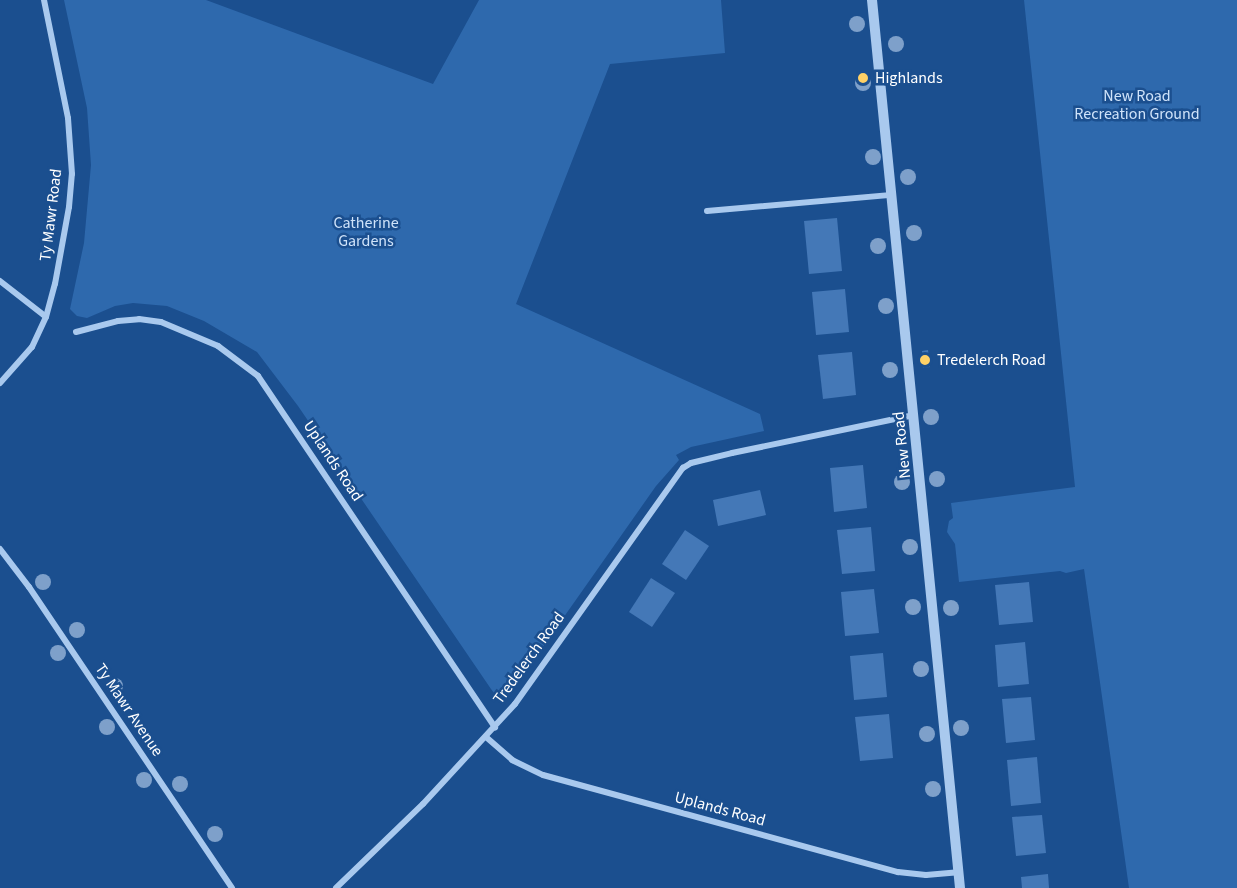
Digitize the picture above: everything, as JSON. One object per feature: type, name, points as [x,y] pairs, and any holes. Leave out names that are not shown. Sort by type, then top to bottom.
[{"type":"street","name":"Ty Mawr Road","points":[[0,383],[32,347],[46,317],[65,234],[72,174],[68,118],[44,0]]},
{"type":"street","name":"New Road","points":[[872,0],[960,888]]},
{"type":"street","points":[[707,211],[891,195]]},
{"type":"street","points":[[0,281],[46,317]]},
{"type":"street","name":"Uplands Road","points":[[76,332],[118,321],[161,322],[218,346],[258,376],[495,727]]},
{"type":"street","name":"Tredelerch Road","points":[[336,888],[415,812],[515,704],[683,468],[721,456],[914,415]]},
{"type":"street","name":"Ty Mawr Avenue","points":[[0,549],[29,587],[232,888]]},
{"type":"street","name":"Uplands Road","points":[[486,737],[512,760],[543,775],[898,872],[926,875],[958,872]]},
{"type":"green space","name":"Catherine Gardens","points":[[64,0],[206,0],[433,84],[479,0],[721,0],[725,53],[610,64],[516,304],[760,414],[764,431],[691,447],[676,455],[679,460],[656,486],[509,695],[497,697],[491,689],[298,406],[257,352],[204,321],[167,306],[133,303],[115,306],[87,318],[77,316],[70,309],[84,243],[91,165],[87,108]]},
{"type":"green space","name":"New Road Recreation Ground","points":[[1024,0],[1237,0],[1237,888],[1129,888],[1084,569],[1066,573],[1060,571],[959,582],[955,544],[947,532],[949,521],[953,518],[951,503],[1075,487]]},
{"type":"building","points":[[837,218],[842,271],[809,274],[804,221]]},
{"type":"building","points":[[845,289],[849,332],[816,335],[812,292]]},
{"type":"building","points":[[928,350],[930,367],[923,368],[922,351]]},
{"type":"building","points":[[852,352],[856,395],[823,399],[818,355]]},
{"type":"building","points":[[863,465],[867,508],[834,512],[830,468]]},
{"type":"building","points":[[760,490],[766,515],[718,526],[713,500]]},
{"type":"building","points":[[871,527],[875,571],[842,574],[837,530]]},
{"type":"building","points":[[685,530],[709,546],[686,580],[662,564]]},
{"type":"building","points":[[651,578],[675,593],[652,627],[629,612]]},
{"type":"building","points":[[1029,582],[1033,622],[999,625],[995,585]]},
{"type":"building","points":[[874,589],[879,633],[845,636],[841,592]]},
{"type":"building","points":[[1025,642],[1029,684],[998,687],[995,645]]},
{"type":"building","points":[[883,653],[887,697],[854,700],[850,656]]},
{"type":"building","points":[[1031,697],[1035,740],[1006,743],[1002,699]]},
{"type":"building","points":[[889,714],[893,758],[860,761],[855,717]]},
{"type":"building","points":[[1037,757],[1041,803],[1011,806],[1007,760]]},
{"type":"building","points":[[1042,815],[1046,853],[1016,856],[1012,817]]},
{"type":"building","points":[[1048,874],[1049,888],[1022,888],[1021,877]]},
{"type":"place","name":"Highlands","points":[[863,78]]},
{"type":"place","name":"Tredelerch Road","points":[[925,360]]}]
